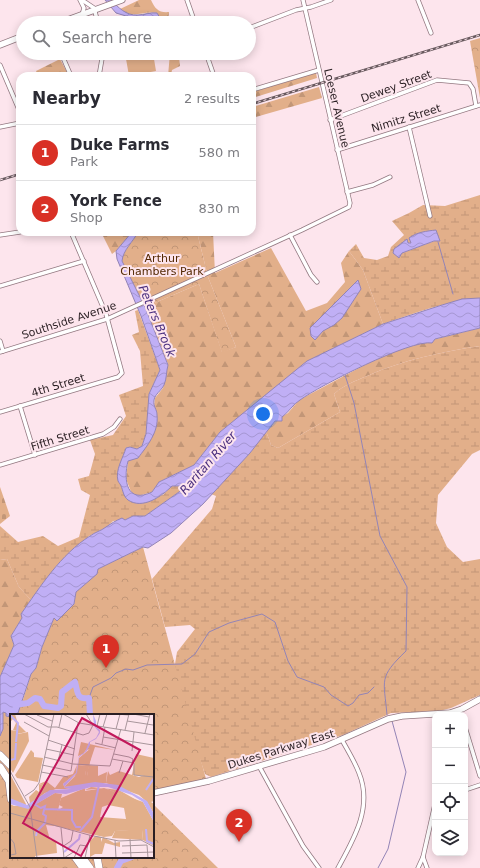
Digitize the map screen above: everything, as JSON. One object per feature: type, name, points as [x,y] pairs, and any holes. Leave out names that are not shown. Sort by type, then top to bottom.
[{"type":"highway","points":[[0,755],[10,793]]},
{"type":"highway","points":[[76,858],[83,868]]},
{"type":"highway","points":[[83,858],[90,868]]},
{"type":"highway","points":[[97,858],[99,868]]},
{"type":"street","points":[[81,0],[95,9],[96,16]]},
{"type":"street","points":[[81,0],[84,8],[82,15]]},
{"type":"street","points":[[79,16],[122,0]]},
{"type":"street","points":[[187,0],[193,16]]},
{"type":"street","name":"Loeser Avenue","points":[[303,0],[347,192],[349,207],[338,213]]},
{"type":"street","points":[[256,25],[296,10],[331,0]]},
{"type":"street","points":[[418,0],[431,33]]},
{"type":"street","points":[[0,45],[16,39]]},
{"type":"street","points":[[64,60],[69,72]]},
{"type":"street","points":[[100,72],[102,60]]},
{"type":"street","points":[[208,60],[213,72]]},
{"type":"street","points":[[0,66],[16,103]]},
{"type":"street","points":[[256,89],[319,70]]},
{"type":"street","name":"Dewey Street","points":[[330,120],[437,80],[469,83],[478,106]]},
{"type":"street","name":"Nimitz Street","points":[[337,150],[478,106]]},
{"type":"street","points":[[0,127],[16,124]]},
{"type":"street","points":[[409,127],[430,216]]},
{"type":"street","points":[[347,192],[373,185],[390,177]]},
{"type":"street","name":"Southside Avenue","points":[[2,352],[107,319],[338,213]]},
{"type":"street","points":[[0,235],[16,233]]},
{"type":"street","points":[[73,236],[107,319]]},
{"type":"street","points":[[290,236],[316,282]]},
{"type":"street","points":[[0,286],[84,261]]},
{"type":"street","name":"4th Street","points":[[0,412],[121,375],[121,369],[107,319]]},
{"type":"street","points":[[0,341],[2,352]]},
{"type":"street","points":[[20,406],[35,455]]},
{"type":"street","name":"Fifth Street","points":[[0,465],[103,434],[114,427],[120,419]]},
{"type":"street","name":"Dukes Parkway East","points":[[462,712],[480,699]]},
{"type":"street","name":"Dukes Parkway East","points":[[154,794],[209,781],[300,755],[342,740],[395,717],[432,715]]},
{"type":"street","points":[[468,736],[480,776]]},
{"type":"street","points":[[338,868],[359,827],[364,798],[359,773],[342,740]]},
{"type":"street","points":[[259,766],[303,846],[319,868]]},
{"type":"street","points":[[468,789],[480,785]]},
{"type":"street","points":[[418,868],[424,857],[432,818]]},
{"type":"street","points":[[424,857],[427,868]]},
{"type":"green space","points":[[139,0],[151,0],[158,10],[169,12],[169,16],[159,16],[157,13],[152,12],[129,14],[120,9]]},
{"type":"green space","points":[[480,38],[480,98],[470,41]]},
{"type":"green space","points":[[61,60],[67,72],[36,72]]},
{"type":"green space","points":[[126,60],[154,60],[156,71],[128,72]]},
{"type":"green space","points":[[169,60],[179,60],[180,66],[172,70],[172,72],[168,72]]},
{"type":"green space","points":[[316,73],[317,78],[256,97],[256,91]]},
{"type":"green space","points":[[319,87],[322,98],[256,117],[256,106]]},
{"type":"green space","points":[[480,195],[480,298],[443,305],[383,324],[363,270],[349,251],[356,244],[364,258],[377,260],[388,256],[391,247],[404,235],[392,221],[423,205],[445,206]],"holes":[[[440,239],[402,253],[399,258],[407,240],[408,243]]]},
{"type":"green space","points":[[103,236],[129,236],[116,251],[112,254]]},
{"type":"green space","name":"Arthur Chambers Park","points":[[136,236],[198,236],[208,277],[236,347],[222,353],[199,284],[145,307],[121,261],[124,253]]},
{"type":"green space","points":[[198,236],[213,236],[215,273],[271,248],[306,311],[327,303],[345,282],[341,263],[349,251],[363,270],[383,324],[318,356],[220,432],[194,465],[159,482],[152,492],[138,496],[132,494],[126,479],[128,461],[140,454],[155,431],[157,413],[154,407],[155,398],[163,388],[168,364],[145,307],[199,284],[222,352],[236,347],[208,277]]},
{"type":"green space","points":[[169,254],[182,262],[183,272],[162,282],[156,262]]},
{"type":"green space","points":[[138,310],[160,370],[149,394],[146,434],[142,446],[137,449],[130,447],[126,448],[119,468],[123,488],[128,500],[163,495],[172,485],[179,486],[186,483],[186,487],[145,516],[133,516],[125,520],[113,521],[107,527],[89,536],[58,564],[31,600],[19,587],[7,559],[0,560],[0,526],[18,542],[43,536],[58,546],[79,537],[90,495],[81,490],[78,479],[89,476],[95,454],[90,440],[113,435],[126,416],[119,395],[143,386],[140,351],[132,335],[139,332],[135,311]]},
{"type":"green space","points":[[480,328],[480,346],[437,354],[394,365],[354,382],[334,394],[340,412],[278,448],[271,445],[266,431],[276,420],[288,413],[299,400],[372,361],[408,346]]},
{"type":"green space","points":[[480,346],[480,450],[472,454],[438,495],[436,523],[447,547],[463,562],[480,559],[480,695],[451,708],[439,711],[391,713],[343,735],[211,777],[205,774],[200,759],[153,714],[175,664],[177,652],[195,629],[190,625],[165,627],[152,579],[212,509],[216,496],[211,494],[250,453],[266,431],[271,445],[278,448],[340,412],[334,394],[342,388],[394,365],[451,351]]},
{"type":"green space","points":[[0,487],[10,516],[0,524]]},
{"type":"green space","points":[[143,547],[206,779],[154,790],[154,714],[16,714],[22,703],[31,674],[36,668],[42,647],[54,618],[57,621],[74,604],[76,592],[96,574],[98,569]]},
{"type":"green space","points":[[7,559],[19,587],[31,600],[11,636],[14,645],[0,677],[0,560]]},
{"type":"green space","points":[[3,712],[6,713],[6,716],[10,717],[10,858],[154,858],[154,805],[218,868],[0,868],[0,736],[3,729]]},
{"type":"water","points":[[105,0],[111,0],[130,14],[138,15],[157,13],[159,16],[126,16],[116,13]]},
{"type":"water","points":[[436,230],[440,241],[434,241],[402,253],[399,258],[393,253],[394,249],[407,239],[408,243],[411,243],[409,238],[415,234]]},
{"type":"water","name":"Raritan River","points":[[129,236],[136,236],[126,250],[122,261],[145,307],[168,365],[164,385],[154,400],[157,421],[154,433],[138,458],[128,461],[126,476],[127,483],[132,493],[137,495],[144,495],[152,492],[159,482],[194,465],[220,432],[307,361],[383,324],[462,299],[480,298],[480,328],[435,339],[432,343],[405,348],[365,365],[310,393],[295,404],[282,417],[282,421],[275,421],[250,453],[203,504],[171,533],[148,548],[143,547],[98,569],[97,574],[76,592],[74,604],[57,621],[54,618],[42,647],[36,668],[31,674],[18,713],[10,714],[10,717],[6,716],[6,713],[3,712],[3,729],[0,736],[0,677],[14,645],[11,636],[22,618],[21,614],[44,582],[60,561],[79,543],[122,518],[125,520],[133,516],[145,516],[186,487],[185,484],[172,486],[163,494],[146,503],[134,503],[126,498],[118,481],[118,468],[126,448],[130,447],[137,449],[142,446],[146,434],[149,394],[160,370],[141,316],[117,259],[116,251]]},
{"type":"water","points":[[358,280],[361,289],[342,318],[334,325],[323,331],[315,340],[311,336],[310,328]]},
{"type":"waterway","points":[[438,242],[453,294]]},
{"type":"waterway","points":[[345,375],[354,403],[380,536],[407,587],[406,651],[391,667],[385,680],[384,686],[387,715]]},
{"type":"waterway","points":[[89,698],[93,687],[111,678],[116,673],[126,669],[133,670],[147,665],[182,664],[195,654],[209,632],[229,623],[262,614],[275,622],[288,661],[297,677],[324,687],[331,695],[348,706],[353,703],[359,695],[368,693],[374,687]]},
{"type":"waterway","points":[[15,705],[28,703],[35,698],[40,699],[44,706],[58,708],[61,706],[62,692],[75,682],[78,694],[82,698],[89,698],[90,714]]},
{"type":"waterway","points":[[378,868],[388,849],[406,772],[392,721]]},
{"type":"waterway","points":[[117,868],[121,861],[129,858]]},
{"type":"railway","points":[[256,103],[480,35]]},
{"type":"railway","points":[[0,180],[16,175]]},
{"type":"place","name":"Duke Farms","points":[[106,668]]},
{"type":"place","name":"York Fence","points":[[239,842]]},
{"type":"water label","name":"Peters Brook","points":[[157,321]]}]
